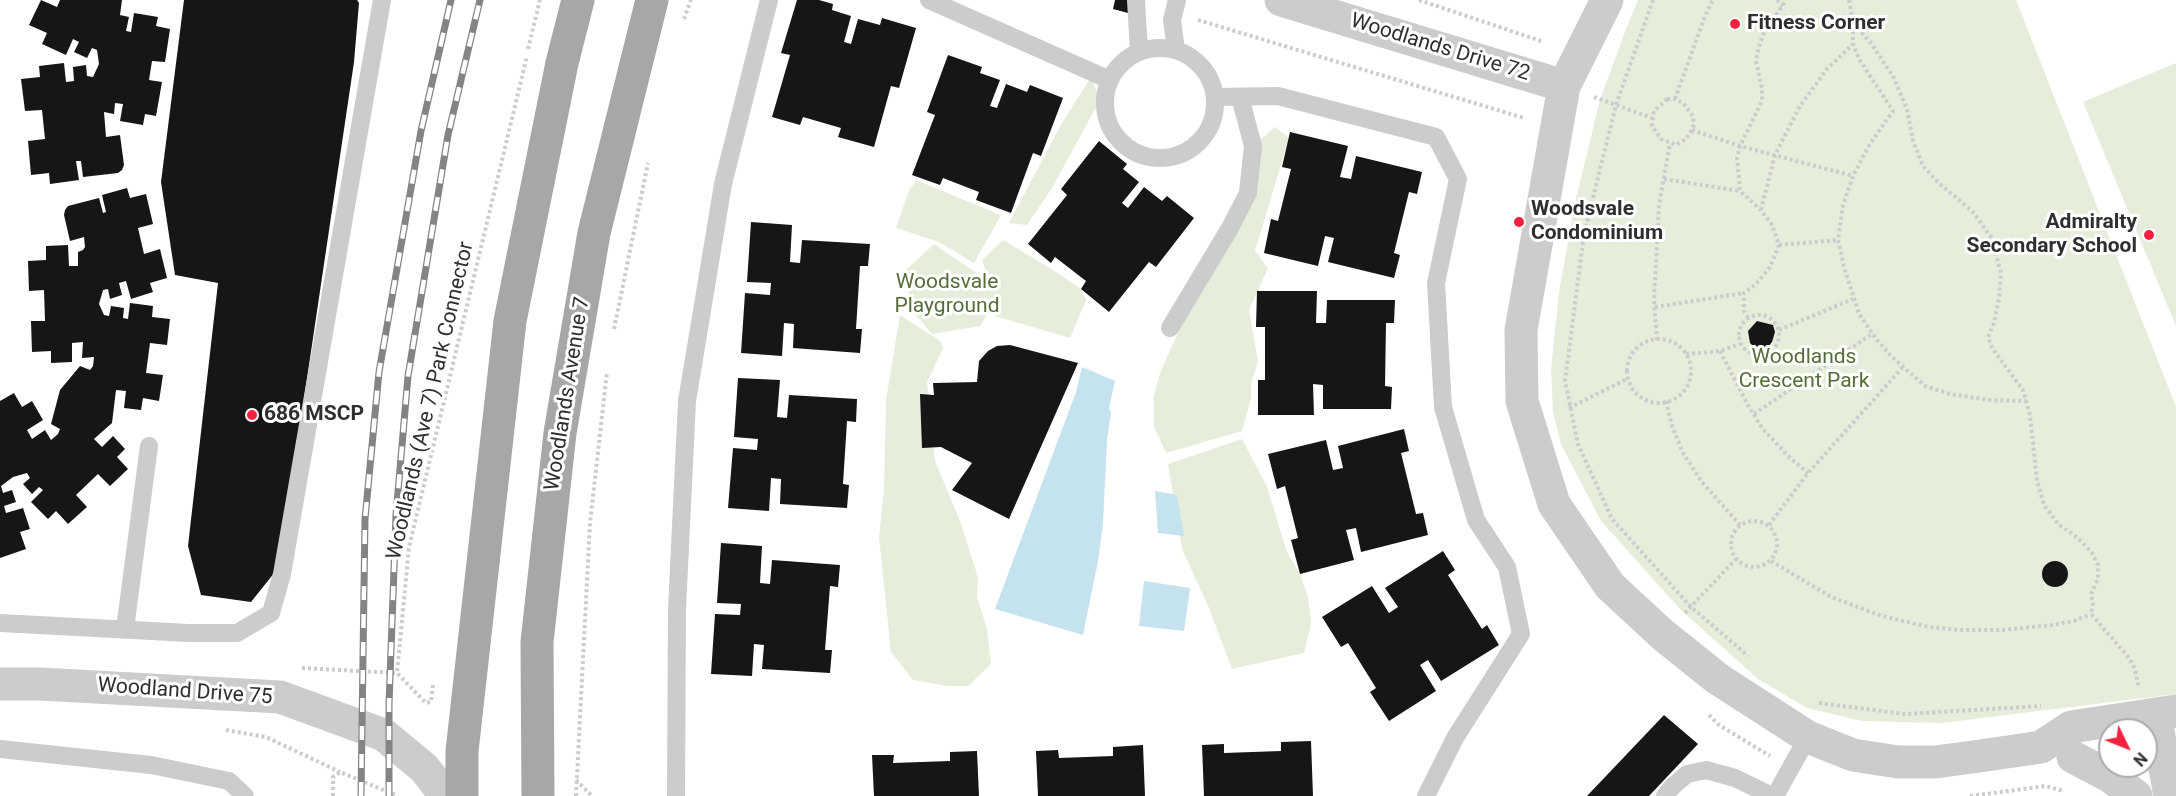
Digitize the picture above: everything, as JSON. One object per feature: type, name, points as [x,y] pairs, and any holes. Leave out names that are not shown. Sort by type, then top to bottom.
[{"type":"main road","points":[[462,796],[462,751],[510,321],[562,63],[578,0]]},
{"type":"main road","name":"Woodlands Avenue 7","points":[[538,796],[537,642],[560,433],[594,233],[652,0]]},
{"type":"street","points":[[1607,0],[1549,82],[1521,330],[1522,402],[1554,504],[1610,586],[1664,635],[1718,679],[1808,736],[1853,755],[1899,762],[1935,762],[2041,747],[2073,757],[2111,777],[2136,796]]},
{"type":"street","name":"Woodlands Drive 72","points":[[1294,2],[1549,82]]},
{"type":"street","name":"Woodland Drive 75","points":[[0,684],[40,684],[280,698],[384,735],[424,768],[446,796]]},
{"type":"street","points":[[2158,725],[2170,796]]},
{"type":"street","points":[[2041,747],[2071,726],[2098,726]]},
{"type":"street","points":[[2073,757],[2098,754]]},
{"type":"lane","points":[[0,623],[189,633],[237,633],[271,613],[282,574],[382,0]]},
{"type":"lane","points":[[676,796],[677,609],[687,401],[723,184],[769,0]]},
{"type":"lane","points":[[929,0],[1110,80]]},
{"type":"lane","points":[[1136,0],[1139,52]]},
{"type":"lane","points":[[1175,7],[1172,20],[1176,50]]},
{"type":"lane","points":[[1157,48],[1176,50],[1195,60],[1209,76],[1215,97],[1214,118],[1201,141],[1179,156],[1154,158],[1129,149],[1111,130],[1105,105],[1110,80],[1122,63],[1139,52],[1157,48]]},
{"type":"lane","points":[[1215,97],[1278,96],[1436,136],[1458,179],[1436,283],[1443,407],[1476,520],[1507,567],[1521,634],[1455,738],[1426,796]]},
{"type":"lane","points":[[1170,328],[1230,228],[1248,193],[1253,146],[1240,97]]},
{"type":"lane","points":[[125,629],[149,446]]},
{"type":"lane","points":[[1665,796],[1688,774],[1706,770],[1735,778],[1773,796],[1808,736]]},
{"type":"lane","points":[[0,749],[151,765],[229,782],[245,796]]},
{"type":"path","name":"Woodlands (Ave 7) Park Connector","points":[[434,707],[436,685],[433,686],[431,702],[426,703],[397,673],[409,547],[540,0]]},
{"type":"path","points":[[680,29],[691,0]]},
{"type":"path","points":[[1175,7],[1234,29],[1401,82],[1529,119],[1549,82],[1551,45],[1419,0]]},
{"type":"path","points":[[1653,0],[1616,105],[1584,234],[1565,381],[1569,408],[1578,444],[1612,519],[1690,607],[1751,659]]},
{"type":"path","points":[[1675,99],[1713,0]]},
{"type":"path","points":[[1777,0],[1783,6]]},
{"type":"path","points":[[1740,191],[1737,174],[1740,146],[1762,101],[1756,61],[1759,46],[1763,35],[1786,0]]},
{"type":"path","points":[[1849,0],[1853,23],[1853,44],[1872,81],[1893,111],[1868,147],[1843,205],[1838,240],[1859,314],[1872,334],[1902,368],[1925,386],[1950,394],[1989,400],[2026,401]]},
{"type":"path","points":[[1853,23],[1871,43],[1897,84],[1907,109],[1913,141],[1923,166],[1972,211],[1991,237],[2001,273],[1999,299],[1994,323],[1988,337],[1992,348],[2023,390],[2030,415],[2037,481],[2044,505],[2058,524],[2078,538],[2092,553],[2098,565],[2098,579],[2091,594],[2093,604],[2091,614]]},
{"type":"path","points":[[1761,210],[1775,155],[1800,106],[1827,69],[1853,44]]},
{"type":"path","points":[[1549,82],[1652,118]]},
{"type":"path","points":[[1667,99],[1675,99],[1689,109],[1694,124],[1686,138],[1676,145],[1661,139],[1652,126],[1654,111],[1667,99]]},
{"type":"path","points":[[1692,130],[1740,146],[1854,176]]},
{"type":"path","points":[[1657,340],[1655,307],[1659,205],[1670,143]]},
{"type":"path","points":[[613,333],[649,162]]},
{"type":"path","points":[[1655,307],[1744,293],[1755,285],[1770,267],[1779,244],[1772,225],[1761,210],[1740,191],[1664,179]]},
{"type":"path","points":[[1779,244],[1838,240]]},
{"type":"path","points":[[1744,293],[1744,311],[1748,318]]},
{"type":"path","points":[[1779,330],[1853,299]]},
{"type":"path","points":[[1762,315],[1775,324],[1779,330],[1780,337],[1777,344],[1774,350],[1768,353],[1752,352],[1740,344],[1739,332],[1742,324],[1748,318],[1762,315]]},
{"type":"path","points":[[1754,414],[1872,334]]},
{"type":"path","points":[[1651,339],[1657,340],[1671,341],[1686,354],[1690,364],[1687,386],[1680,394],[1666,401],[1649,401],[1639,397],[1627,379],[1626,369],[1634,350],[1651,339]]},
{"type":"path","points":[[1686,354],[1720,351],[1740,344]]},
{"type":"path","points":[[1720,351],[1762,428],[1790,458],[1808,473]]},
{"type":"path","points":[[576,796],[590,523],[607,367]]},
{"type":"path","points":[[1769,525],[1808,473],[1902,368]]},
{"type":"path","points":[[1569,408],[1627,379]]},
{"type":"path","points":[[1666,401],[1672,426],[1683,453],[1702,482],[1740,525]]},
{"type":"path","points":[[1754,520],[1769,525],[1777,538],[1778,546],[1771,561],[1756,568],[1741,564],[1736,559],[1730,545],[1734,530],[1740,525],[1754,520]]},
{"type":"path","points":[[1664,635],[1736,559]]},
{"type":"path","points":[[1771,561],[1831,597],[1882,616],[1929,627],[2002,630],[2052,625],[2074,621],[2091,614]]},
{"type":"path","points":[[2091,614],[2129,658],[2155,718]]},
{"type":"path","points":[[1814,703],[1905,714],[2047,706]]},
{"type":"path","points":[[1702,709],[1719,725],[1790,768]]},
{"type":"path","points":[[221,729],[266,738],[398,796]]},
{"type":"path","points":[[333,796],[333,777],[340,772]]},
{"type":"path","points":[[569,785],[577,779]]},
{"type":"path","points":[[577,779],[592,796]]},
{"type":"path","points":[[1970,796],[2046,786],[2067,793]]},
{"type":"green space","name":"Woodlands Crescent Park","points":[[1638,0],[2016,0],[2176,407],[2176,694],[1942,723],[1862,721],[1807,708],[1758,679],[1680,609],[1601,521],[1561,444],[1553,412],[1551,370],[1559,292],[1575,203],[1600,100]]},
{"type":"green space","name":"Admiralty Secondary School","points":[[2176,63],[2176,326],[2083,102]]},
{"type":"green space","points":[[1091,77],[1100,100],[1052,188],[1027,225],[1009,223],[1062,123]]},
{"type":"green space","points":[[1275,127],[1289,138],[1255,251],[1268,268],[1249,310],[1258,362],[1251,383],[1251,398],[1242,431],[1166,453],[1154,427],[1154,396],[1160,373],[1181,326],[1236,233],[1253,146]]},
{"type":"green space","points":[[916,180],[1001,215],[974,263],[939,242],[896,228],[909,191]]},
{"type":"green space","name":"Woodsvale Playground","points":[[1003,240],[1081,289],[1086,300],[1070,338],[995,316],[994,304],[980,326],[932,334],[911,309],[906,270],[934,244],[988,281],[991,287],[982,260]]},
{"type":"green space","points":[[900,315],[940,341],[943,348],[927,382],[935,461],[960,521],[978,577],[977,597],[987,629],[991,664],[968,686],[947,686],[913,680],[891,652],[879,537],[884,491],[886,400]]},
{"type":"green space","points":[[1242,439],[1267,487],[1287,552],[1300,574],[1308,597],[1311,623],[1304,653],[1232,669],[1209,608],[1182,549],[1168,464]]},
{"type":"water","points":[[1082,367],[1115,381],[1109,408],[1111,413],[1107,440],[1103,524],[1083,635],[995,609],[1076,392]]},
{"type":"water","points":[[1155,491],[1177,495],[1184,536],[1158,533]]},
{"type":"water","points":[[1144,581],[1190,588],[1184,631],[1139,626]]},
{"type":"building","points":[[41,0],[57,7],[60,0],[122,0],[120,15],[129,17],[126,31],[131,32],[134,13],[158,17],[156,26],[170,29],[165,62],[152,61],[149,80],[162,82],[156,116],[145,114],[143,125],[120,121],[123,104],[115,103],[114,114],[104,112],[106,137],[120,135],[124,165],[118,173],[83,177],[81,161],[76,161],[79,180],[50,184],[49,173],[31,175],[28,141],[45,139],[42,110],[25,111],[21,79],[40,77],[39,66],[64,63],[66,82],[74,81],[73,67],[86,65],[87,76],[93,77],[99,64],[97,50],[92,48],[87,58],[74,52],[79,42],[73,39],[66,55],[42,44],[47,33],[29,25]]},
{"type":"building","name":"686 MSCP","points":[[184,0],[357,0],[359,3],[354,62],[279,567],[251,602],[201,595],[188,546],[218,283],[175,275],[161,182]]},
{"type":"building","points":[[797,0],[819,0],[833,4],[832,10],[851,16],[844,42],[851,44],[858,19],[880,25],[882,18],[916,28],[899,88],[891,86],[874,147],[838,137],[841,128],[803,117],[800,125],[772,117],[790,55],[781,53]]},
{"type":"building","points":[[1115,0],[1132,0],[1128,13],[1113,9]]},
{"type":"building","points":[[948,55],[982,67],[980,73],[1000,80],[990,106],[997,108],[1006,84],[1027,92],[1030,85],[1063,98],[1041,156],[1033,153],[1011,213],[976,200],[979,192],[943,178],[940,185],[912,175],[935,115],[927,112]]},
{"type":"building","points":[[1290,132],[1348,146],[1340,177],[1351,179],[1356,156],[1422,172],[1417,194],[1409,192],[1394,253],[1400,255],[1394,278],[1328,262],[1334,238],[1325,236],[1318,266],[1264,253],[1271,219],[1278,221],[1291,169],[1282,167]]},
{"type":"building","points":[[1099,141],[1127,164],[1123,169],[1139,182],[1122,203],[1128,208],[1144,187],[1162,201],[1167,196],[1194,218],[1156,267],[1149,262],[1109,312],[1081,289],[1086,281],[1055,257],[1051,263],[1028,244],[1067,195],[1061,189]]},
{"type":"building","points":[[127,188],[130,198],[146,194],[153,224],[138,228],[144,254],[160,249],[167,278],[150,283],[153,292],[131,299],[126,281],[119,283],[122,295],[110,299],[108,289],[103,290],[99,304],[104,315],[109,316],[111,306],[124,308],[123,318],[128,319],[130,303],[153,306],[152,317],[170,319],[167,345],[150,343],[146,373],[163,375],[159,401],[143,398],[141,410],[124,408],[126,391],[116,390],[112,423],[94,439],[102,447],[113,436],[125,449],[117,457],[128,469],[110,486],[98,474],[76,495],[87,507],[68,524],[56,511],[48,519],[31,502],[43,490],[39,487],[32,494],[23,484],[30,478],[27,473],[13,477],[1,486],[3,493],[12,490],[16,502],[4,506],[6,513],[23,508],[30,529],[20,532],[26,549],[0,558],[0,401],[14,393],[22,407],[32,401],[43,420],[27,430],[32,439],[45,430],[51,440],[60,429],[51,424],[60,390],[80,366],[90,370],[94,357],[82,358],[83,342],[72,343],[72,362],[51,363],[51,351],[32,352],[31,321],[45,321],[44,290],[29,291],[28,261],[46,260],[46,246],[68,245],[69,266],[78,266],[78,252],[85,247],[84,237],[70,241],[65,210],[68,206],[99,198],[103,213],[106,212],[102,195]]},
{"type":"building","points":[[751,222],[792,225],[790,262],[800,263],[802,240],[870,244],[868,266],[860,266],[856,329],[862,329],[860,353],[793,348],[794,324],[784,323],[782,356],[741,353],[745,293],[770,295],[771,283],[747,282]]},
{"type":"building","points":[[1257,291],[1317,291],[1316,323],[1326,323],[1327,300],[1395,300],[1394,323],[1386,323],[1385,386],[1392,387],[1391,409],[1323,409],[1323,385],[1313,384],[1314,415],[1258,415],[1258,380],[1265,380],[1265,327],[1256,327]]},
{"type":"building","points":[[1757,321],[1773,325],[1775,332],[1768,347],[1754,347],[1750,343],[1748,331]]},
{"type":"building","points":[[1010,345],[1078,363],[1009,519],[952,490],[972,463],[941,447],[922,448],[920,394],[934,395],[933,383],[977,382],[979,361],[988,351],[997,346]]},
{"type":"building","points":[[738,378],[780,380],[777,417],[787,418],[789,395],[857,399],[856,422],[847,421],[843,484],[849,485],[847,508],[780,504],[781,479],[771,478],[769,511],[728,508],[733,448],[757,450],[758,439],[734,437]]},
{"type":"building","points":[[1404,429],[1409,451],[1401,453],[1416,514],[1423,513],[1428,535],[1361,552],[1356,528],[1346,530],[1354,560],[1300,574],[1291,540],[1298,538],[1285,486],[1277,489],[1268,454],[1326,440],[1333,470],[1343,468],[1338,446]]},
{"type":"building","points":[[721,543],[762,546],[760,583],[770,584],[772,560],[840,565],[838,587],[830,586],[825,650],[832,650],[830,673],[762,669],[764,645],[754,644],[752,676],[711,674],[715,614],[740,615],[741,604],[717,603]]},
{"type":"building","points":[[1443,551],[1455,570],[1448,575],[1482,629],[1487,625],[1499,645],[1441,681],[1428,660],[1420,665],[1436,691],[1389,721],[1370,692],[1376,688],[1348,643],[1341,647],[1322,617],[1372,586],[1389,613],[1398,607],[1385,588]]},
{"type":"building","points":[[2055,561],[2064,565],[2068,574],[2064,583],[2055,587],[2046,583],[2042,574],[2046,565]]},
{"type":"building","points":[[1664,715],[1698,744],[1649,796],[1587,796]]},
{"type":"building","points":[[1311,741],[1313,796],[1204,796],[1202,745],[1224,744],[1224,753],[1281,751],[1281,742]]},
{"type":"building","points":[[1143,745],[1145,796],[1038,796],[1036,751],[1058,750],[1059,758],[1113,756],[1113,747]]},
{"type":"building","points":[[977,751],[979,796],[874,796],[872,755],[894,755],[893,763],[950,761],[950,752]]},
{"type":"railway","points":[[361,796],[365,519],[379,372],[421,131],[451,0]]},
{"type":"railway","points":[[389,796],[389,704],[396,515],[408,376],[448,135],[480,0]]},
{"type":"place","name":"Fitness Corner","points":[[1735,24]]},
{"type":"place","name":"Woodsvale Condominium","points":[[1519,222]]},
{"type":"place","name":"Admiralty Secondary School","points":[[2149,235]]},
{"type":"place","name":"686 MSCP","points":[[252,415]]}]
